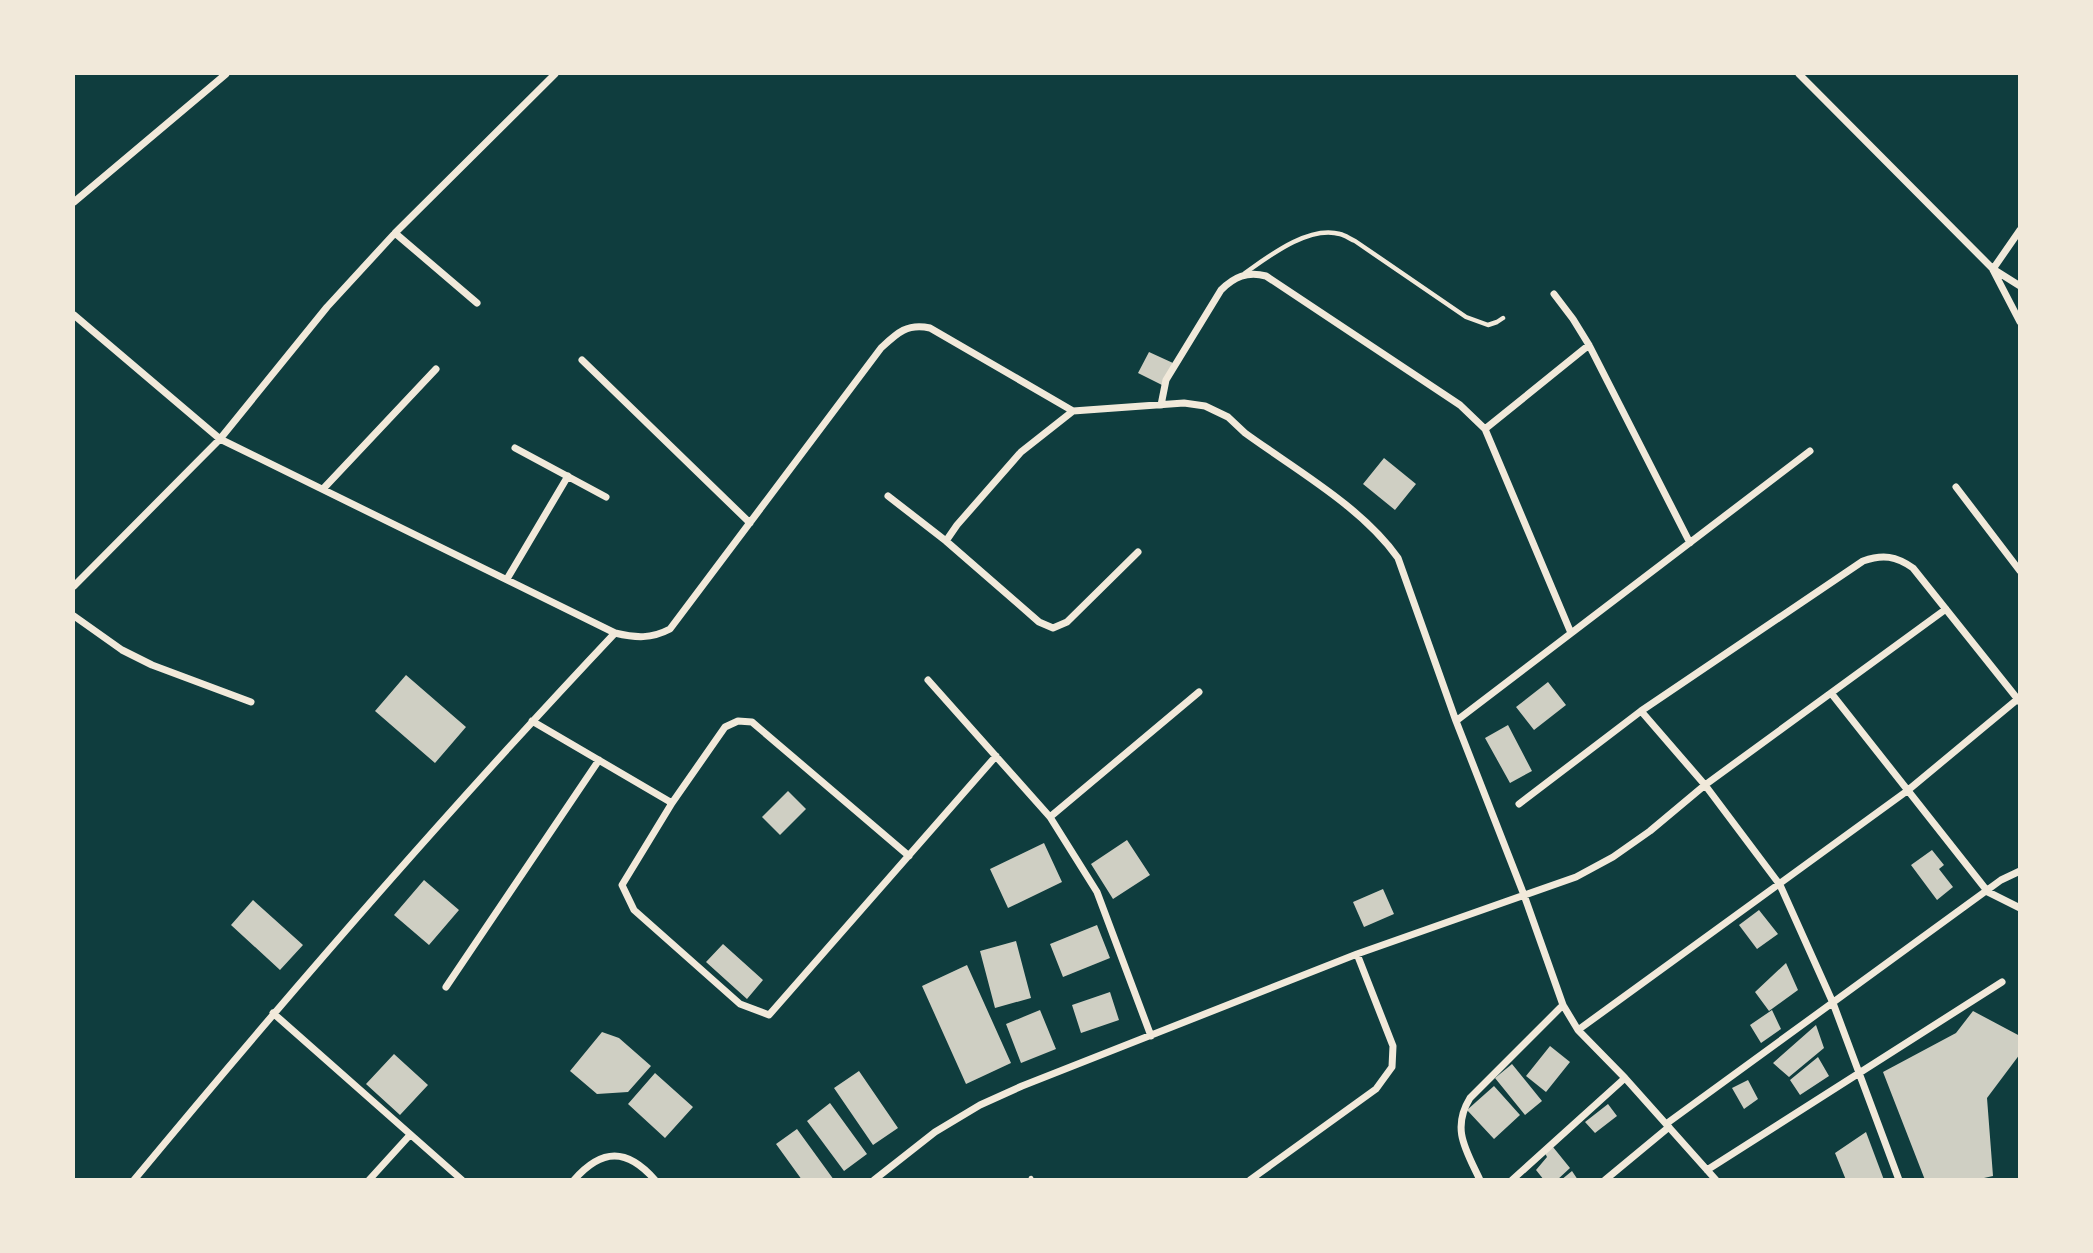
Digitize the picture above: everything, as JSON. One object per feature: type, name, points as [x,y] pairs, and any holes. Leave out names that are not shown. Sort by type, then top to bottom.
[{"type":"street","points":[[74,202],[226,74]]},
{"type":"street","points":[[74,586],[220,439],[327,307],[395,233],[555,74]]},
{"type":"street","points":[[1799,74],[1993,269],[2020,286]]},
{"type":"street","points":[[1993,269],[2020,230]]},
{"type":"street","points":[[395,233],[477,303]]},
{"type":"street","points":[[1993,269],[2020,322]]},
{"type":"street","points":[[1161,405],[1166,380],[1220,290],[1230,281],[1242,276],[1254,273],[1266,276],[1460,405],[1485,429],[1571,633]]},
{"type":"street","points":[[1554,294],[1589,345],[1690,543]]},
{"type":"street","points":[[74,315],[220,439],[615,633],[634,638],[656,636],[670,629],[881,348],[906,328],[918,325],[930,328],[1073,411],[1184,403],[1205,406],[1228,417],[1245,433],[1365,519],[1384,538],[1398,558],[1563,1005],[1578,1030],[1716,1180]]},
{"type":"street","points":[[1485,429],[1589,345]]},
{"type":"street","points":[[582,360],[750,523]]},
{"type":"street","points":[[323,489],[436,369]]},
{"type":"street","points":[[946,541],[1021,452],[1073,411]]},
{"type":"street","points":[[515,448],[607,497]]},
{"type":"street","points":[[1456,721],[1810,451]]},
{"type":"street","points":[[507,579],[568,476]]},
{"type":"street","points":[[1956,487],[2020,571]]},
{"type":"street","points":[[888,496],[946,541],[1039,622],[1053,628],[1067,622],[1138,552]]},
{"type":"street","points":[[1519,804],[1641,711],[1863,561],[1878,556],[1891,557],[1913,568],[2019,700],[1907,791],[1578,1030]]},
{"type":"street","points":[[874,1180],[935,1132],[980,1105],[1023,1086],[1357,954],[1576,877],[1613,857],[1650,831],[1705,785],[1946,608]]},
{"type":"street","points":[[74,616],[122,650],[152,665],[251,702]]},
{"type":"street","points":[[134,1180],[273,1013],[532,721],[615,633]]},
{"type":"street","points":[[928,680],[1050,817],[1097,892],[1151,1036]]},
{"type":"street","points":[[1050,817],[1199,692]]},
{"type":"street","points":[[1830,694],[1988,892],[2020,908]]},
{"type":"street","points":[[1641,711],[1705,785],[1780,885],[1833,1003],[1899,1180]]},
{"type":"street","points":[[532,721],[672,803]]},
{"type":"street","points":[[909,856],[752,722],[738,721],[725,727],[672,803],[622,885],[634,910],[740,1004],[769,1015],[909,856],[996,756]]},
{"type":"street","points":[[446,987],[598,760]]},
{"type":"street","points":[[1605,1180],[1667,1125],[2001,880],[2020,871]]},
{"type":"street","points":[[1250,1180],[1376,1089],[1392,1067],[1393,1046],[1357,954]]},
{"type":"street","points":[[1707,1170],[2002,982]]},
{"type":"street","points":[[1480,1180],[1462,1143],[1461,1118],[1464,1107],[1469,1098],[1563,1005]]},
{"type":"street","points":[[273,1013],[409,1136],[462,1180]]},
{"type":"street","points":[[1512,1180],[1625,1078]]},
{"type":"street","points":[[369,1180],[409,1136]]},
{"type":"street","points":[[574,1180],[584,1168],[599,1158],[616,1154],[632,1159],[655,1180]]},
{"type":"lane","points":[[1242,276],[1275,251],[1296,241],[1326,233],[1339,234],[1355,241],[1465,317],[1488,325],[1503,318]]},
{"type":"building","points":[[1149,352],[1173,363],[1162,385],[1138,373]]},
{"type":"building","points":[[1384,458],[1416,484],[1395,510],[1363,484]]},
{"type":"building","points":[[406,675],[466,727],[435,763],[375,711]]},
{"type":"building","points":[[1548,682],[1566,705],[1534,730],[1516,707]]},
{"type":"building","points":[[1508,725],[1532,771],[1510,783],[1485,738]]},
{"type":"building","points":[[788,791],[806,809],[780,835],[762,817]]},
{"type":"building","points":[[1127,840],[1150,875],[1113,899],[1091,864]]},
{"type":"building","points":[[1044,843],[1062,882],[1008,908],[990,869]]},
{"type":"building","points":[[1932,850],[1944,865],[1939,869],[1953,887],[1937,900],[1911,865]]},
{"type":"building","points":[[424,880],[459,910],[429,945],[394,915]]},
{"type":"building","points":[[1383,889],[1394,914],[1364,927],[1353,902]]},
{"type":"building","points":[[253,900],[303,945],[280,970],[231,925]]},
{"type":"building","points":[[1759,910],[1778,934],[1757,949],[1739,925]]},
{"type":"building","points":[[1097,925],[1110,958],[1063,977],[1050,944]]},
{"type":"building","points":[[1016,941],[1031,998],[995,1008],[980,951]]},
{"type":"building","points":[[723,944],[763,980],[747,999],[706,962]]},
{"type":"building","points":[[1786,963],[1798,990],[1769,1011],[1755,992]]},
{"type":"building","points":[[967,965],[1011,1063],[966,1084],[922,986]]},
{"type":"building","points":[[1110,992],[1119,1020],[1081,1033],[1072,1005]]},
{"type":"building","points":[[1040,1010],[1056,1049],[1021,1063],[1006,1024]]},
{"type":"building","points":[[1772,1010],[1781,1029],[1761,1043],[1750,1025]]},
{"type":"building","points":[[1973,1011],[2020,1036],[2020,1054],[1987,1098],[1993,1176],[1975,1180],[1925,1180],[1883,1072],[1956,1033]]},
{"type":"building","points":[[1816,1025],[1824,1048],[1789,1077],[1773,1063]]},
{"type":"building","points":[[602,1032],[619,1038],[651,1066],[628,1092],[597,1094],[570,1071]]},
{"type":"building","points":[[1550,1046],[1570,1062],[1546,1092],[1526,1076]]},
{"type":"building","points":[[394,1054],[428,1085],[400,1115],[366,1084]]},
{"type":"building","points":[[1818,1057],[1829,1076],[1800,1095],[1790,1080]]},
{"type":"building","points":[[1512,1064],[1542,1101],[1525,1115],[1495,1078]]},
{"type":"building","points":[[859,1071],[898,1128],[873,1145],[834,1088]]},
{"type":"building","points":[[655,1073],[693,1107],[665,1138],[628,1104]]},
{"type":"building","points":[[1748,1080],[1758,1099],[1744,1109],[1732,1088]]},
{"type":"building","points":[[1494,1086],[1520,1115],[1494,1139],[1467,1110]]},
{"type":"building","points":[[830,1103],[867,1154],[844,1171],[807,1121]]},
{"type":"building","points":[[1608,1104],[1617,1116],[1595,1133],[1585,1122]]},
{"type":"building","points":[[797,1129],[834,1180],[802,1180],[776,1144]]},
{"type":"building","points":[[1866,1132],[1884,1180],[1846,1180],[1835,1153]]},
{"type":"building","points":[[1553,1147],[1570,1168],[1557,1180],[1544,1180],[1536,1170],[1547,1157],[1545,1153]]},
{"type":"building","points":[[1572,1171],[1578,1180],[1561,1180]]}]
